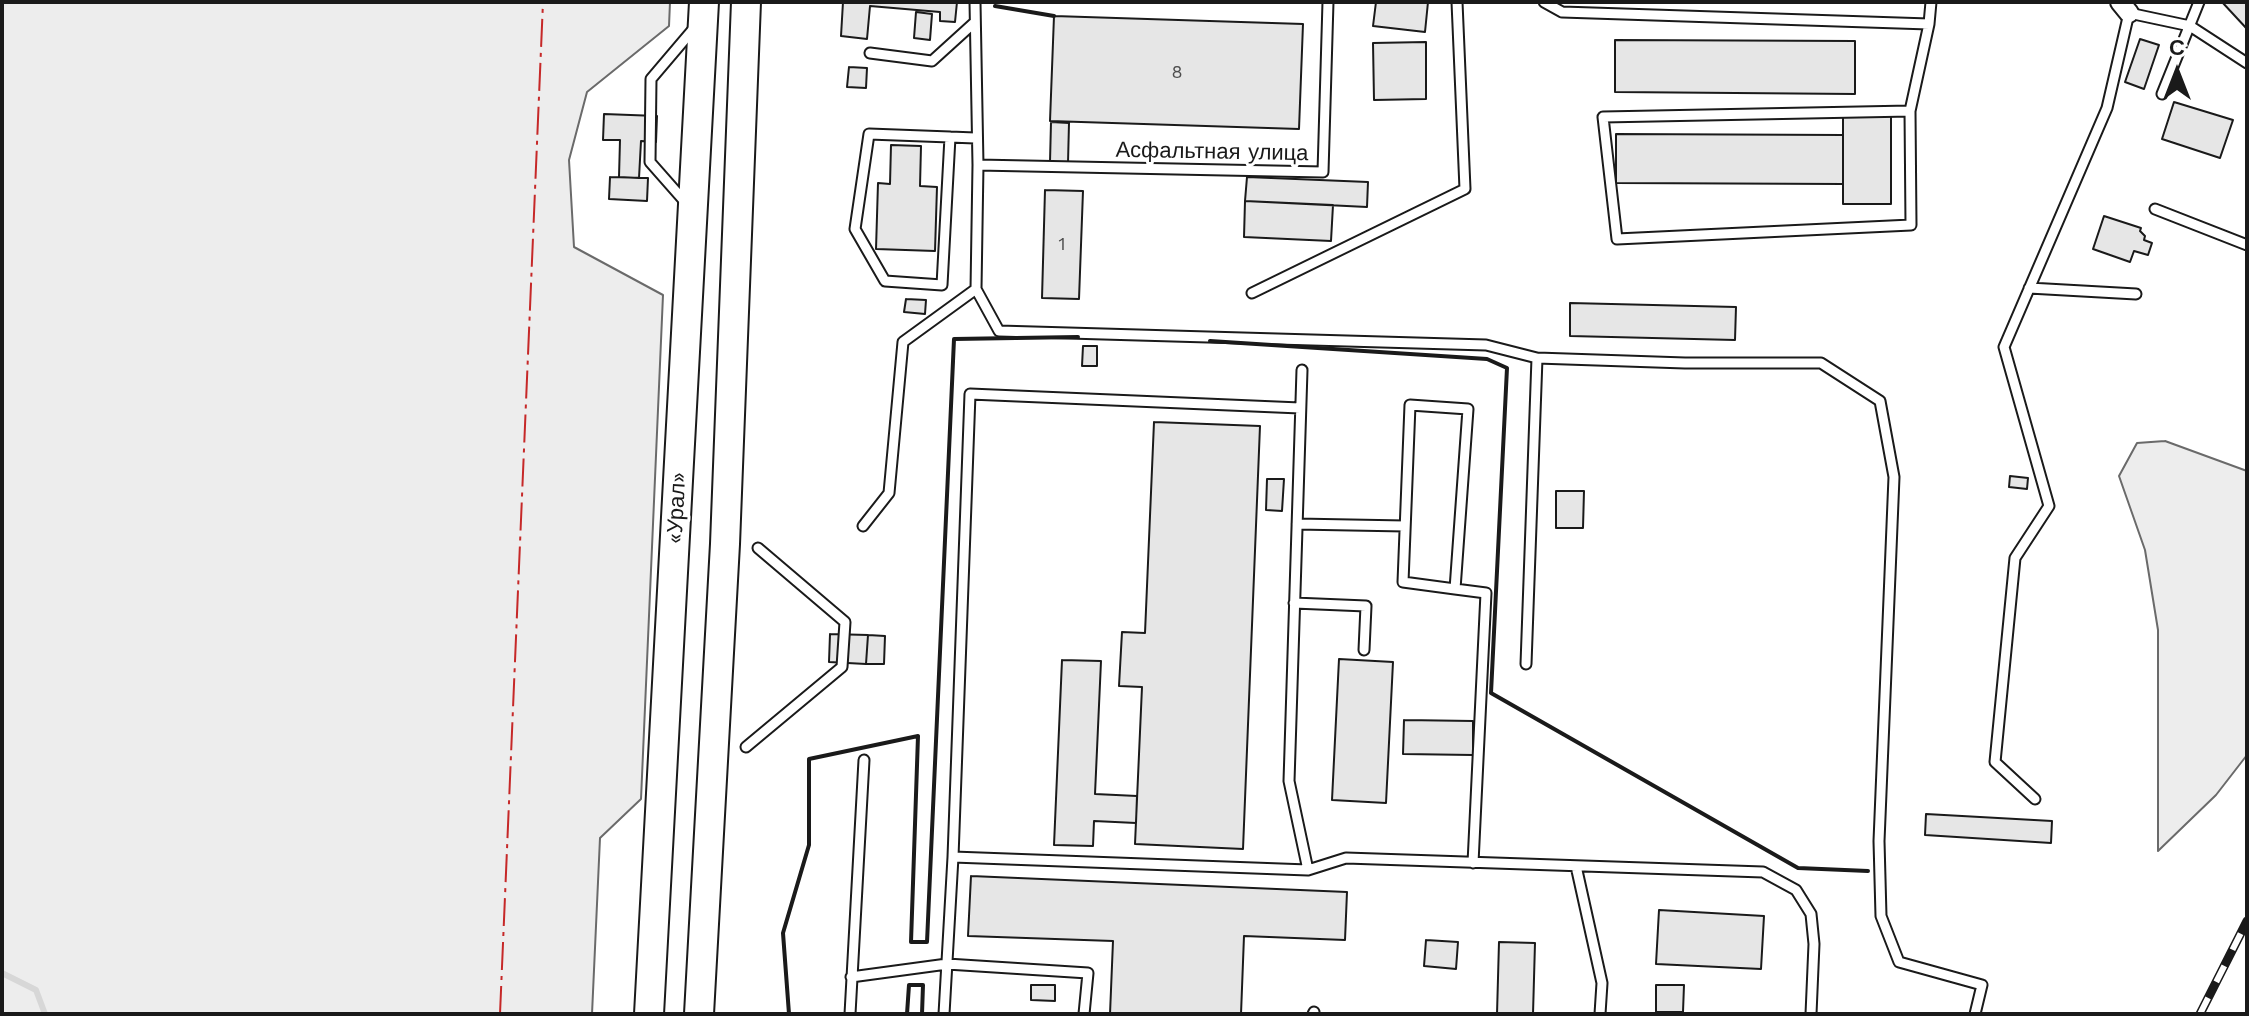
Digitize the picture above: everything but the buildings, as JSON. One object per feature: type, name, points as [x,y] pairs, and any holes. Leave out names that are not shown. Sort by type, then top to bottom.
[{"type":"main road","points":[[699,1014],[725,544],[746,2]]},
{"type":"main road","name":"«Урал»","points":[[649,1014],[703,9]]},
{"type":"lane","points":[[975,2],[975,138],[978,165],[976,289],[999,331],[1486,345],[1537,358],[1821,363],[1880,401],[1894,477],[1879,841],[1881,916],[1899,962],[1982,985],[1975,1014]]},
{"type":"lane","name":"Асфальтная улица","points":[[978,165],[1323,172],[1328,2]]},
{"type":"lane","points":[[1252,293],[1465,189],[1457,2]]},
{"type":"lane","points":[[1544,2],[1562,12],[1929,24]]},
{"type":"lane","points":[[1910,111],[1603,117],[1617,239],[1911,225],[1910,111],[1931,2]]},
{"type":"lane","points":[[2162,94],[2199,2]]},
{"type":"lane","points":[[2035,799],[1995,762],[2015,558],[2049,506],[2004,347],[2107,108],[2124,7],[2190,26],[2247,63]]},
{"type":"lane","points":[[694,213],[650,162],[651,79],[703,9]]},
{"type":"lane","points":[[870,53],[932,61],[975,22]]},
{"type":"lane","points":[[950,137],[942,285],[885,281],[855,229],[869,134],[950,137],[975,138]]},
{"type":"lane","points":[[2155,209],[2247,245]]},
{"type":"lane","points":[[2029,288],[2136,294]]},
{"type":"lane","points":[[863,526],[889,493],[903,342],[976,289]]},
{"type":"lane","points":[[1526,664],[1537,358]]},
{"type":"lane","points":[[1302,370],[1289,781],[1308,870]]},
{"type":"lane","points":[[944,1014],[953,857],[970,394],[1300,408]]},
{"type":"lane","points":[[1455,589],[1468,409],[1410,405],[1403,582],[1455,589],[1486,593],[1473,863]]},
{"type":"lane","points":[[1297,524],[1405,526]]},
{"type":"lane","points":[[746,747],[842,667],[845,622],[758,548]]},
{"type":"lane","points":[[1294,603],[1366,606],[1364,650]]},
{"type":"lane","points":[[850,1014],[864,760]]},
{"type":"lane","points":[[953,857],[1308,870],[1346,858],[1763,872],[1796,890],[1811,914],[1814,944],[1811,1014]]},
{"type":"lane","points":[[1576,866],[1602,983],[1600,1014]]},
{"type":"lane","points":[[851,977],[947,964],[1088,973],[1084,1014]]},
{"type":"shaded area","points":[[2,2],[670,2],[669,26],[587,92],[569,160],[574,247],[663,295],[641,799],[600,838],[592,1014],[2,1014]]},
{"type":"shaded area","points":[[2165,441],[2247,471],[2247,755],[2216,795],[2158,851],[2158,630],[2145,550],[2119,476],[2137,443]]},
{"type":"waterway","points":[[2,973],[36,990],[45,1014]]},
{"type":"railway","points":[[2200,1014],[2247,921]]},
{"type":"wall","points":[[995,6],[1054,16]]},
{"type":"wall","points":[[789,1014],[783,933],[809,845],[809,759],[918,736],[911,942],[927,942],[954,339],[1078,337]]},
{"type":"wall","points":[[1210,341],[1487,359],[1507,368],[1491,693],[1798,868],[1868,871]]},
{"type":"wall","points":[[907,1014],[909,985],[923,985],[922,1014]]},
{"type":"power","points":[[500,1014],[543,2]]}]
